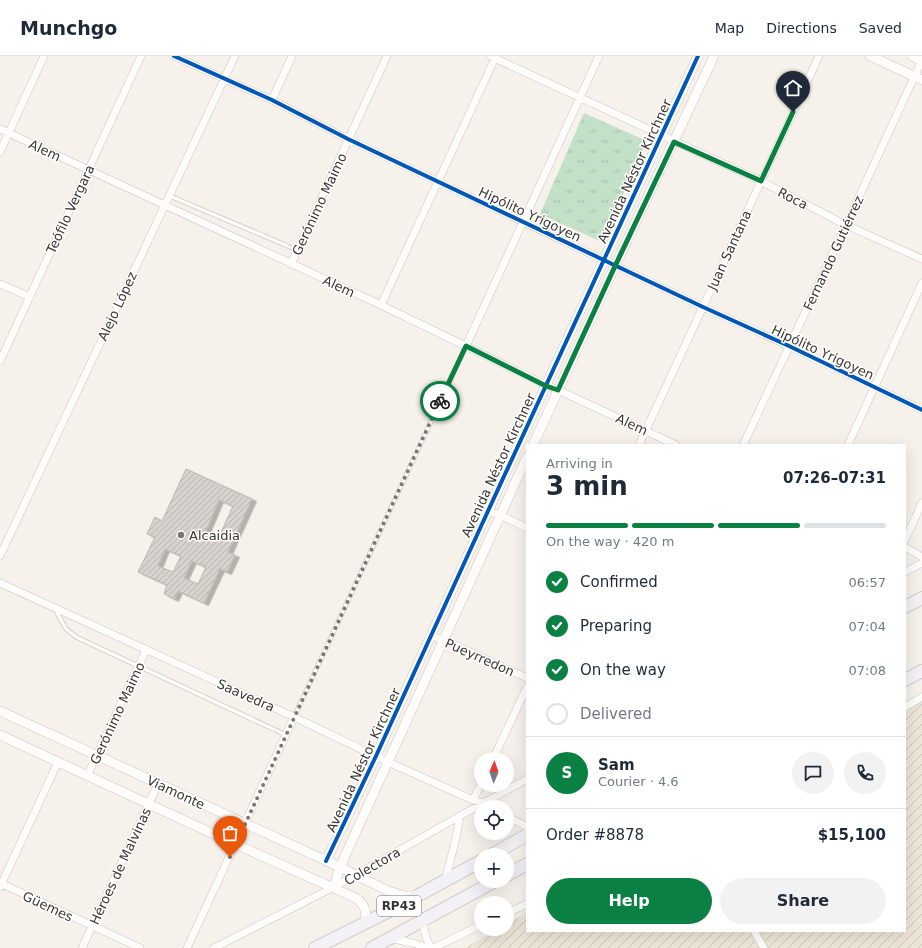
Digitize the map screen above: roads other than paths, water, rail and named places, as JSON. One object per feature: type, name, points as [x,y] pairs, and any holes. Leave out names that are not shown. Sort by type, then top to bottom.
[{"type":"main road","points":[[906,606],[922,598]]},
{"type":"main road","points":[[906,679],[922,671]]},
{"type":"main road","points":[[503,848],[526,835]]},
{"type":"main road","name":"RP43","points":[[315,948],[397,907],[474,865]]},
{"type":"main road","points":[[514,871],[526,865]]},
{"type":"main road","name":"RP43","points":[[372,948],[482,888]]},
{"type":"street","points":[[0,152],[44,56]]},
{"type":"street","name":"Teófilo Vergara","points":[[0,361],[141,56]]},
{"type":"street","name":"Hipólito Yrigoyen","points":[[174,56],[272,100],[348,139],[604,260],[616,264],[922,410]]},
{"type":"street","name":"Alejo López","points":[[0,556],[235,56]]},
{"type":"street","points":[[272,100],[292,56]]},
{"type":"street","name":"Gerónimo Maimo","points":[[291,264],[387,56]]},
{"type":"street","points":[[466,346],[599,56]]},
{"type":"street","name":"Avenida Néstor Kirchner","points":[[326,861],[432,636],[488,511],[698,56]]},
{"type":"street","name":"Avenida Néstor Kirchner","points":[[532,444],[714,56]]},
{"type":"street","name":"Juan Santana","points":[[640,444],[819,56]]},
{"type":"street","points":[[870,56],[918,78]]},
{"type":"street","points":[[912,56],[922,60]]},
{"type":"street","points":[[381,305],[494,57]]},
{"type":"street","name":"Roca","points":[[494,57],[674,142],[761,181],[846,225],[922,259]]},
{"type":"street","name":"Fernando Gutiérrez","points":[[743,444],[846,225],[918,78],[922,60]]},
{"type":"street","name":"Alem","points":[[0,129],[381,305],[546,386],[558,390],[674,444]]},
{"type":"street","points":[[848,444],[922,283]]},
{"type":"street","points":[[0,284],[30,297]]},
{"type":"street","name":"Avenida Néstor Kirchner","points":[[334,887],[340,867],[526,459]]},
{"type":"street","points":[[906,538],[922,504]]},
{"type":"street","points":[[488,511],[526,528]]},
{"type":"street","points":[[906,549],[922,557]]},
{"type":"street","points":[[906,571],[922,563]]},
{"type":"street","name":"Saavedra","points":[[0,583],[473,800]]},
{"type":"street","name":"Pueyrredon","points":[[432,636],[526,678]]},
{"type":"street","name":"Gerónimo Maimo","points":[[87,776],[146,650]]},
{"type":"street","points":[[496,752],[526,688]]},
{"type":"street","points":[[906,705],[922,697]]},
{"type":"street","name":"Viamonte","points":[[0,711],[340,867],[388,891],[405,896],[418,896]]},
{"type":"street","points":[[187,948],[294,717]]},
{"type":"street","name":"Viamonte","points":[[0,735],[356,898],[362,903],[366,910],[366,923]]},
{"type":"street","points":[[1,885],[58,762]]},
{"type":"street","name":"Colectora","points":[[488,800],[526,780]]},
{"type":"street","name":"Héroes de Malvinas","points":[[82,948],[158,784]]},
{"type":"street","points":[[473,800],[477,792]]},
{"type":"street","name":"Colectora","points":[[214,948],[334,887],[474,808]]},
{"type":"street","points":[[445,881],[460,816]]},
{"type":"street","points":[[514,820],[526,826]]},
{"type":"street","name":"Güemes","points":[[1,885],[140,948]]},
{"type":"street","points":[[514,910],[526,904]]},
{"type":"street","points":[[424,920],[423,930],[425,938],[431,948]]},
{"type":"street","points":[[390,938],[431,948],[474,928]]},
{"type":"street","points":[[755,932],[764,948]]},
{"type":"lane","points":[[169,195],[297,250]]},
{"type":"lane","points":[[294,717],[466,346]]},
{"type":"lane","points":[[55,608],[66,629],[76,637],[286,735]]},
{"type":"place","name":"Alcaidia","points":[[181,535]]}]
